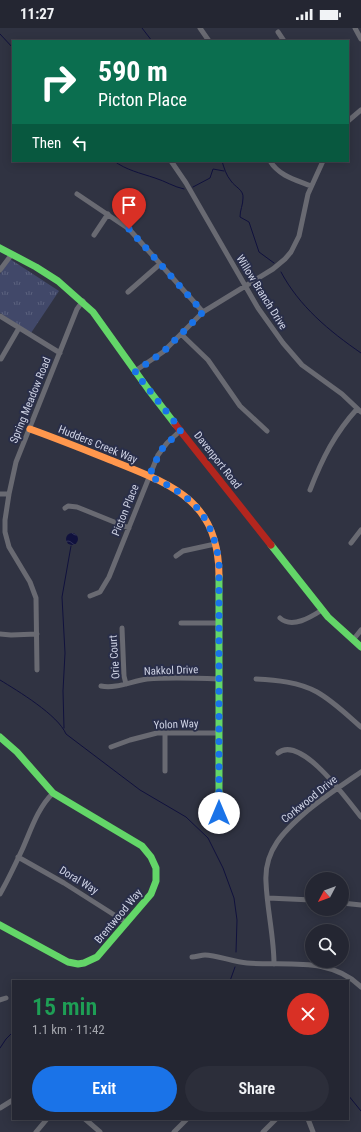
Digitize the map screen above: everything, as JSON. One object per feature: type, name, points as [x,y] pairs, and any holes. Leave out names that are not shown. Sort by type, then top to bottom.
[{"type":"street","points":[[200,28],[208,40]]},
{"type":"street","points":[[355,28],[361,39]]},
{"type":"street","points":[[278,32],[283,40]]},
{"type":"street","points":[[349,120],[361,110]]},
{"type":"street","name":"Willow Branch Drive","points":[[172,162],[186,183],[271,328],[296,359],[308,370],[342,394],[359,410]]},
{"type":"street","points":[[271,162],[276,169],[283,174],[311,186]]},
{"type":"street","points":[[135,372],[163,352],[203,312],[282,263],[291,252],[299,236],[311,186],[323,162]]},
{"type":"street","points":[[77,194],[129,229],[203,312]]},
{"type":"street","points":[[94,235],[108,214]]},
{"type":"street","name":"Davenport Road","points":[[0,248],[46,273],[68,288],[83,301],[104,326],[135,372],[322,610],[361,647]]},
{"type":"street","points":[[0,270],[12,254]]},
{"type":"street","points":[[128,292],[160,264]]},
{"type":"street","name":"Spring Meadow Road","points":[[37,670],[36,603],[30,582],[9,547],[5,535],[5,520],[16,462],[77,309],[83,301]]},
{"type":"street","points":[[0,316],[60,354]]},
{"type":"street","points":[[1,358],[19,328]]},
{"type":"street","points":[[182,334],[208,360],[240,406],[267,430]]},
{"type":"street","points":[[310,490],[329,447],[342,426],[359,410]]},
{"type":"street","name":"Hudders Creek Way","points":[[30,429],[149,476],[176,489],[192,502],[209,526],[216,544],[219,561],[219,813]]},
{"type":"street","name":"Picton Place","points":[[90,596],[98,593],[103,587],[114,567],[149,476],[161,450],[181,430]]},
{"type":"street","points":[[0,494],[9,494]]},
{"type":"street","points":[[65,508],[68,506],[77,507],[129,528]]},
{"type":"street","points":[[351,543],[361,530]]},
{"type":"street","points":[[176,556],[183,551],[216,544]]},
{"type":"street","points":[[280,618],[288,623],[296,622],[310,618],[322,610]]},
{"type":"street","points":[[181,623],[219,623]]},
{"type":"street","name":"Orie Court","points":[[122,628],[124,676],[126,684]]},
{"type":"street","points":[[353,640],[361,630]]},
{"type":"street","points":[[0,634],[37,634]]},
{"type":"street","name":"Nakkol Drive","points":[[101,686],[108,688],[158,678],[219,679]]},
{"type":"street","points":[[256,679],[290,683],[311,689],[325,697],[361,727]]},
{"type":"street","points":[[165,733],[165,771]]},
{"type":"street","name":"Yolon Way","points":[[111,747],[147,735],[165,733],[219,733]]},
{"type":"street","name":"Brentwood Way","points":[[0,737],[17,752],[53,794],[139,844],[152,857],[156,868],[156,882],[151,894],[97,957],[87,962],[78,964],[68,962],[0,925]]},
{"type":"street","points":[[278,753],[284,749],[288,749],[305,756],[315,764],[361,817]]},
{"type":"street","name":"Corkwood Drive","points":[[274,964],[266,882],[269,856],[283,832],[293,822],[324,796],[361,772]]},
{"type":"street","points":[[0,894],[39,810],[47,799],[53,794]]},
{"type":"street","name":"Doral Way","points":[[18,857],[70,887],[127,923]]},
{"type":"street","points":[[268,898],[305,900]]},
{"type":"street","points":[[349,904],[361,905]]},
{"type":"street","points":[[192,957],[205,955],[241,962],[312,964],[333,969],[352,978],[361,987]]},
{"type":"street","points":[[0,1000],[6,998]]},
{"type":"street","points":[[0,1108],[12,1101]]},
{"type":"street","points":[[36,1132],[46,1120]]},
{"type":"street","points":[[86,1120],[100,1132]]},
{"type":"street","points":[[174,1132],[186,1120]]},
{"type":"street","points":[[263,1132],[275,1120]]},
{"type":"street","points":[[308,1120],[313,1132]]},
{"type":"green space","points":[[10,259],[59,291],[31,333],[0,313],[0,274]]},
{"type":"water","points":[[74,533],[77,534],[77,544],[70,545],[67,544],[66,537],[67,534]]},
{"type":"waterway","points":[[142,28],[151,40]]},
{"type":"waterway","points":[[0,34],[12,47]]},
{"type":"waterway","points":[[116,162],[128,169],[184,189]]},
{"type":"waterway","points":[[222,162],[228,176],[243,195],[240,217],[249,222],[259,252],[274,263]]},
{"type":"waterway","points":[[193,187],[210,178],[213,169],[224,171]]},
{"type":"waterway","points":[[281,272],[288,284],[306,307],[326,327],[361,353]]},
{"type":"waterway","points":[[64,728],[63,691],[65,653],[62,597],[71,546]]},
{"type":"waterway","points":[[0,680],[46,711],[62,727],[66,734],[140,790],[186,817],[208,838],[223,868],[234,898],[237,920],[236,952]]},
{"type":"waterway","points":[[230,980],[235,967]]},
{"type":"waterway","points":[[0,1048],[12,1033]]},
{"type":"waterway","points":[[349,1096],[361,1111]]},
{"type":"traffic: fast","points":[[0,248],[36,267],[58,281],[93,312],[175,424]]},
{"type":"traffic: fast","points":[[271,545],[328,617],[361,647]]},
{"type":"traffic: fast","points":[[219,576],[219,813]]},
{"type":"traffic: fast","points":[[0,737],[17,752],[53,793],[142,846],[151,857],[156,868],[156,881],[151,894],[97,957],[84,963],[78,964],[68,962],[0,925]]},
{"type":"traffic: slow","points":[[30,429],[135,470],[173,488],[188,499],[201,513],[211,530],[217,551],[219,576]]},
{"type":"traffic: jam","points":[[175,424],[271,545]]},
{"type":"route","points":[[129,229],[203,312],[196,317],[182,334],[163,352],[135,372],[181,430],[167,442],[161,450],[149,476],[168,484],[184,494],[192,502],[209,526],[218,552],[219,813]]}]
